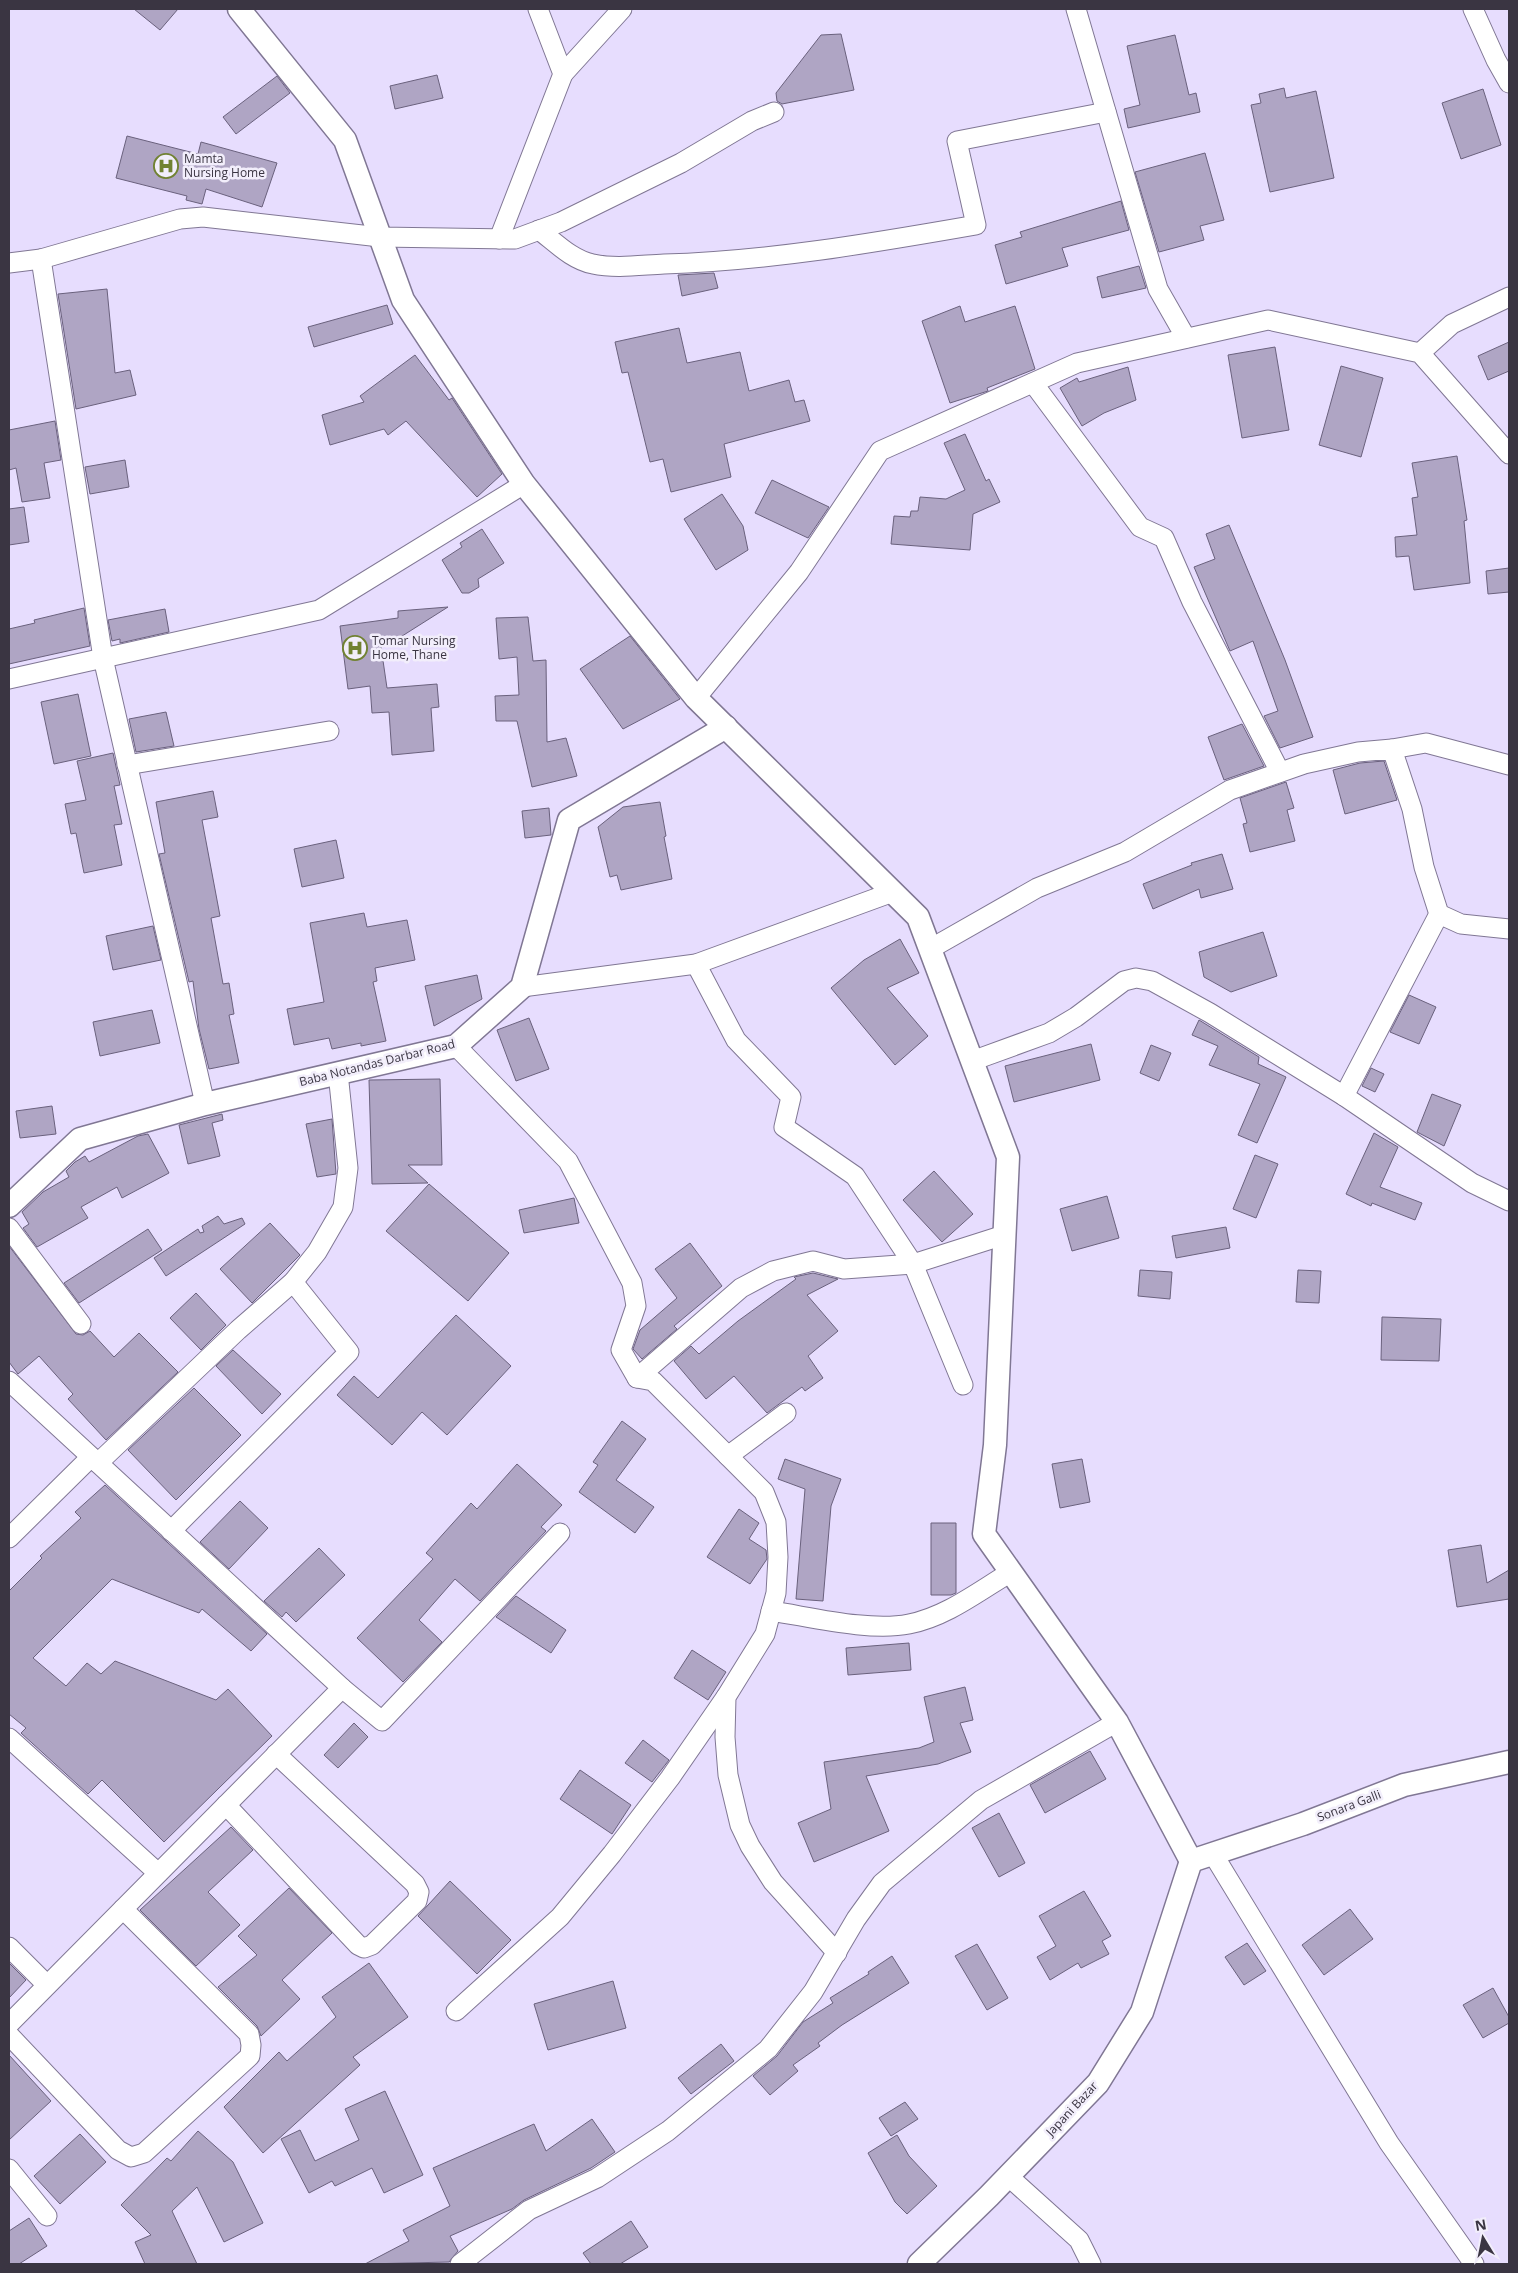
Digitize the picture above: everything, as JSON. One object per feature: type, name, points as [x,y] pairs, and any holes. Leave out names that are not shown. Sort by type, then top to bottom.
[{"type":"street","points":[[239,9],[345,140],[403,300],[524,484],[696,698],[918,917],[1008,1157],[995,1445],[984,1534],[1117,1722],[1191,1861]]},
{"type":"street","points":[[538,9],[563,74]]},
{"type":"street","points":[[499,238],[563,74],[622,9]]},
{"type":"street","points":[[1076,9],[1158,289],[1186,338]]},
{"type":"street","points":[[1473,9],[1496,60],[1509,83]]},
{"type":"street","points":[[9,263],[41,259],[180,219],[203,217],[380,237],[515,239],[561,222],[681,163],[752,121],[774,112]]},
{"type":"street","points":[[539,230],[577,259],[592,264],[613,266],[729,261],[884,240],[976,225],[957,141],[1106,112]]},
{"type":"street","points":[[41,259],[102,658],[205,1104]]},
{"type":"street","points":[[1420,353],[1452,324],[1509,297]]},
{"type":"street","points":[[696,698],[799,572],[880,451],[1077,364],[1268,320],[1420,353],[1509,454]]},
{"type":"street","points":[[1033,383],[1140,527],[1164,538],[1192,602],[1280,772]]},
{"type":"street","points":[[9,679],[319,610],[524,484]]},
{"type":"street","points":[[726,727],[569,820],[522,987],[696,964],[893,892]]},
{"type":"street","points":[[127,765],[329,731]]},
{"type":"street","points":[[930,949],[1037,888],[1125,852],[1230,790],[1304,764],[1358,752],[1426,743],[1509,764]]},
{"type":"street","points":[[1344,1096],[1439,914],[1424,867],[1412,809],[1392,749]]},
{"type":"street","points":[[1439,914],[1461,924],[1509,929]]},
{"type":"street","points":[[696,964],[736,1040],[791,1096],[784,1126],[855,1176],[913,1264],[963,1385]]},
{"type":"street","points":[[972,1061],[1049,1032],[1076,1017],[1124,981],[1136,978],[1152,981],[1210,1013],[1284,1061],[1344,1096],[1472,1183],[1509,1201]]},
{"type":"street","name":"Baba Notandas Darbar Road","points":[[9,1206],[80,1139],[205,1104],[456,1046],[522,987]]},
{"type":"street","points":[[456,1046],[568,1162],[632,1283],[636,1306],[621,1350],[637,1378],[653,1381],[764,1492],[776,1522],[778,1557],[776,1593],[765,1634],[726,1697],[664,1786],[612,1854],[560,1917],[456,2011]]},
{"type":"street","points":[[9,1538],[293,1282],[317,1252],[343,1207],[348,1168],[338,1074]]},
{"type":"street","points":[[9,1228],[81,1324]]},
{"type":"street","points":[[637,1378],[740,1288],[773,1271],[813,1261],[844,1269],[913,1264],[1004,1235]]},
{"type":"street","points":[[171,1530],[349,1352],[293,1282]]},
{"type":"street","points":[[9,1380],[342,1688],[382,1721],[560,1533]]},
{"type":"street","points":[[728,1456],[786,1412]]},
{"type":"street","points":[[771,1611],[879,1627],[909,1624],[940,1614],[1011,1572]]},
{"type":"street","points":[[9,2024],[342,1688]]},
{"type":"street","points":[[726,1697],[725,1737],[728,1775],[740,1826],[773,1882],[837,1953]]},
{"type":"street","points":[[460,2264],[530,2210],[597,2178],[668,2131],[768,2050],[813,1992],[856,1919],[882,1883],[974,1806],[1117,1722]]},
{"type":"street","points":[[9,1738],[158,1873]]},
{"type":"street","points":[[226,1805],[358,1945],[364,1948],[372,1945],[417,1901],[419,1892],[415,1884],[276,1754]]},
{"type":"street","name":"Sonara Galli","points":[[1191,1861],[1303,1824],[1404,1785],[1509,1762]]},
{"type":"street","points":[[1213,1854],[1389,2143],[1474,2264]]},
{"type":"street","name":"Japani Bazar","points":[[919,2264],[1098,2083],[1142,2012],[1191,1861]]},
{"type":"street","points":[[9,2035],[118,2150],[131,2157],[144,2153],[250,2056],[249,2034],[122,1909]]},
{"type":"street","points":[[9,1946],[47,1985]]},
{"type":"street","points":[[9,2169],[47,2216]]},
{"type":"street","points":[[1008,2176],[1080,2240],[1091,2264]]},
{"type":"building","points":[[134,9],[178,9],[160,30]]},
{"type":"building","points":[[841,34],[854,90],[782,104],[777,101],[776,93],[821,35]]},
{"type":"building","points":[[1175,35],[1189,95],[1196,93],[1200,112],[1128,128],[1124,109],[1140,105],[1127,46]]},
{"type":"building","points":[[437,75],[443,98],[395,109],[390,86]]},
{"type":"building","points":[[277,76],[290,93],[236,134],[223,117]]},
{"type":"building","points":[[1284,88],[1286,98],[1316,91],[1334,178],[1270,192],[1251,105],[1261,103],[1259,94]]},
{"type":"building","points":[[1483,89],[1501,145],[1461,159],[1442,103]]},
{"type":"building","points":[[127,136],[198,154],[201,142],[277,163],[262,207],[206,189],[202,204],[186,200],[187,196],[116,178]]},
{"type":"building","points":[[1205,153],[1224,220],[1200,226],[1204,240],[1159,252],[1135,172]]},
{"type":"building","points":[[1121,201],[1129,230],[1062,248],[1068,266],[1006,284],[995,245],[1022,237],[1020,232]]},
{"type":"building","points":[[1139,266],[1146,288],[1102,298],[1097,277]]},
{"type":"building","points":[[714,273],[718,288],[682,296],[678,275]]},
{"type":"building","points":[[107,289],[115,373],[130,370],[136,395],[76,409],[58,294]]},
{"type":"building","points":[[387,305],[393,324],[314,347],[308,327]]},
{"type":"building","points":[[960,306],[965,322],[1015,306],[1035,369],[987,388],[988,391],[950,403],[922,321]]},
{"type":"building","points":[[679,328],[687,363],[740,352],[749,391],[789,380],[795,402],[804,400],[810,421],[724,444],[731,477],[671,492],[663,459],[650,462],[628,372],[622,373],[615,342]]},
{"type":"building","points":[[1509,342],[1509,371],[1488,380],[1478,356]]},
{"type":"building","points":[[1275,347],[1289,430],[1242,438],[1228,355]]},
{"type":"building","points":[[415,355],[449,400],[452,398],[502,474],[477,497],[406,421],[388,435],[384,429],[330,445],[322,415],[364,402],[360,396]]},
{"type":"building","points":[[1341,366],[1383,378],[1361,457],[1319,445]]},
{"type":"building","points":[[1128,367],[1136,400],[1104,413],[1082,426],[1060,388],[1077,378],[1079,382]]},
{"type":"building","points":[[55,421],[61,460],[44,463],[50,498],[22,502],[16,468],[9,470],[9,430]]},
{"type":"building","points":[[965,434],[986,481],[989,479],[1000,502],[973,514],[970,550],[891,544],[894,516],[910,517],[911,511],[918,511],[920,497],[946,499],[965,490],[944,443]]},
{"type":"building","points":[[1457,456],[1467,520],[1464,521],[1470,583],[1414,590],[1409,556],[1396,557],[1395,537],[1417,535],[1412,498],[1418,497],[1412,463]]},
{"type":"building","points":[[125,460],[129,487],[90,494],[85,467]]},
{"type":"building","points":[[772,480],[829,507],[808,538],[755,513]]},
{"type":"building","points":[[722,494],[743,526],[748,550],[716,570],[684,519]]},
{"type":"building","points":[[24,507],[29,542],[9,545],[9,509]]},
{"type":"building","points":[[1229,525],[1285,660],[1313,737],[1280,748],[1264,716],[1278,711],[1253,641],[1230,651],[1194,567],[1215,559],[1206,534]]},
{"type":"building","points":[[482,529],[504,563],[478,579],[479,587],[469,593],[462,593],[442,560],[462,547],[460,543]]},
{"type":"building","points":[[1509,568],[1509,592],[1488,594],[1486,571]]},
{"type":"building","points":[[448,607],[399,638],[380,640],[387,688],[437,684],[439,707],[431,708],[434,751],[392,755],[389,712],[372,713],[370,686],[348,689],[340,626],[398,618],[398,611]]},
{"type":"building","points":[[84,608],[90,646],[9,664],[9,629],[35,623],[34,620]]},
{"type":"building","points":[[165,609],[169,632],[120,643],[120,639],[112,641],[108,620]]},
{"type":"building","points":[[528,617],[533,661],[546,660],[547,742],[566,738],[577,776],[532,787],[517,721],[496,721],[495,696],[519,695],[517,657],[499,659],[496,618]]},
{"type":"building","points":[[630,636],[680,699],[623,729],[580,669]]},
{"type":"building","points":[[78,694],[91,756],[54,764],[41,702]]},
{"type":"building","points":[[166,712],[174,746],[136,752],[129,719]]},
{"type":"building","points":[[1242,724],[1264,766],[1224,780],[1208,737]]},
{"type":"building","points":[[113,753],[120,785],[114,786],[122,824],[114,825],[122,865],[84,873],[76,833],[71,834],[65,804],[86,800],[77,761]]},
{"type":"building","points":[[1384,761],[1397,800],[1345,814],[1333,770],[1360,763]]},
{"type":"building","points":[[1286,782],[1294,808],[1287,810],[1295,841],[1250,852],[1243,824],[1247,823],[1240,798]]},
{"type":"building","points":[[213,791],[218,817],[202,820],[220,916],[211,918],[223,984],[229,983],[234,1014],[229,1015],[239,1063],[209,1069],[199,1029],[193,981],[189,982],[159,854],[165,853],[156,802]]},
{"type":"building","points":[[660,802],[672,879],[621,890],[617,875],[610,877],[598,827],[623,807]]},
{"type":"building","points":[[549,808],[551,835],[525,838],[522,811]]},
{"type":"building","points":[[336,840],[344,878],[302,887],[294,849]]},
{"type":"building","points":[[1222,854],[1233,889],[1201,898],[1199,889],[1153,909],[1143,884],[1192,865],[1191,863]]},
{"type":"building","points":[[364,913],[367,927],[407,920],[415,960],[375,968],[377,981],[373,982],[386,1041],[361,1046],[361,1043],[332,1049],[329,1038],[294,1045],[287,1009],[324,1002],[310,923]]},
{"type":"building","points":[[153,926],[161,960],[113,970],[106,936]]},
{"type":"building","points":[[1263,932],[1277,976],[1231,992],[1204,977],[1199,952]]},
{"type":"building","points":[[900,939],[919,973],[887,988],[928,1036],[895,1065],[831,988],[864,960]]},
{"type":"building","points":[[477,975],[482,999],[434,1026],[425,986]]},
{"type":"building","points":[[1409,995],[1436,1007],[1419,1044],[1390,1032]]},
{"type":"building","points":[[152,1010],[160,1043],[100,1056],[93,1022]]},
{"type":"building","points":[[529,1018],[549,1069],[516,1081],[497,1030]]},
{"type":"building","points":[[1199,1020],[1259,1057],[1258,1064],[1286,1077],[1257,1143],[1238,1135],[1260,1084],[1209,1065],[1218,1046],[1192,1035]]},
{"type":"building","points":[[1091,1044],[1100,1080],[1014,1102],[1005,1066]]},
{"type":"building","points":[[1151,1045],[1171,1053],[1159,1081],[1140,1073]]},
{"type":"building","points":[[1371,1068],[1384,1074],[1375,1092],[1362,1086]]},
{"type":"building","points":[[440,1079],[442,1165],[408,1165],[428,1183],[372,1184],[369,1080]]},
{"type":"building","points":[[1432,1094],[1461,1105],[1444,1146],[1417,1132]]},
{"type":"building","points":[[52,1106],[56,1134],[20,1138],[16,1111]]},
{"type":"building","points":[[222,1114],[223,1120],[212,1123],[220,1156],[188,1164],[179,1125]]},
{"type":"building","points":[[332,1119],[336,1174],[317,1177],[306,1124]]},
{"type":"building","points":[[1374,1133],[1398,1147],[1380,1187],[1422,1203],[1415,1220],[1372,1203],[1371,1206],[1346,1194]]},
{"type":"building","points":[[148,1134],[169,1173],[122,1198],[117,1187],[81,1207],[88,1218],[37,1247],[23,1228],[29,1224],[22,1212],[43,1192],[69,1177],[66,1171],[75,1162],[85,1156],[89,1162],[138,1136]]},
{"type":"building","points":[[1255,1155],[1278,1164],[1256,1218],[1233,1209]]},
{"type":"building","points":[[934,1171],[973,1214],[942,1242],[903,1200]]},
{"type":"building","points":[[429,1184],[509,1253],[468,1301],[386,1231]]},
{"type":"building","points":[[1107,1196],[1119,1238],[1072,1251],[1060,1209]]},
{"type":"building","points":[[574,1198],[579,1223],[524,1233],[519,1210]]},
{"type":"building","points":[[218,1216],[224,1224],[242,1218],[245,1224],[166,1276],[154,1258],[198,1229],[200,1233],[204,1232],[202,1226]]},
{"type":"building","points":[[270,1223],[300,1255],[252,1303],[220,1269]]},
{"type":"building","points":[[1226,1227],[1230,1248],[1176,1258],[1172,1236]]},
{"type":"building","points":[[148,1229],[162,1250],[79,1303],[64,1283]]},
{"type":"building","points":[[690,1243],[722,1286],[674,1326],[677,1329],[642,1359],[633,1349],[640,1330],[677,1298],[655,1269]]},
{"type":"building","points":[[9,1246],[76,1334],[83,1335],[90,1331],[114,1357],[139,1333],[178,1372],[106,1440],[68,1399],[73,1394],[39,1356],[18,1374],[9,1362]]},
{"type":"building","points":[[1140,1270],[1172,1272],[1170,1299],[1138,1296]]},
{"type":"building","points":[[1298,1270],[1321,1271],[1319,1303],[1296,1302]]},
{"type":"building","points":[[813,1273],[838,1279],[807,1295],[838,1331],[808,1356],[823,1378],[805,1391],[802,1387],[767,1413],[734,1376],[706,1399],[674,1361],[691,1346],[699,1354],[738,1321],[796,1279],[794,1277]]},
{"type":"building","points":[[196,1293],[226,1325],[201,1350],[170,1318]]},
{"type":"building","points":[[456,1315],[511,1366],[447,1435],[422,1412],[392,1445],[337,1395],[354,1376],[378,1398]]},
{"type":"building","points":[[1382,1317],[1441,1319],[1439,1361],[1381,1360]]},
{"type":"building","points":[[233,1350],[281,1394],[262,1414],[216,1366]]},
{"type":"building","points":[[194,1388],[241,1435],[176,1500],[128,1450]]},
{"type":"building","points":[[622,1421],[646,1439],[616,1480],[654,1507],[635,1533],[579,1492],[598,1465],[593,1462]]},
{"type":"building","points":[[785,1459],[841,1479],[831,1506],[823,1601],[796,1599],[805,1489],[778,1479]]},
{"type":"building","points":[[1082,1459],[1090,1502],[1060,1508],[1052,1464]]},
{"type":"building","points":[[517,1464],[562,1505],[541,1527],[546,1531],[480,1601],[455,1579],[419,1620],[442,1642],[403,1682],[357,1638],[433,1559],[426,1553],[471,1503],[477,1509]]},
{"type":"building","points":[[105,1485],[267,1634],[251,1651],[202,1609],[199,1613],[112,1579],[33,1658],[66,1686],[87,1663],[101,1674],[115,1661],[216,1700],[228,1689],[272,1736],[164,1842],[102,1780],[88,1794],[21,1733],[26,1728],[9,1714],[9,1591],[42,1558],[40,1556],[81,1518],[75,1512]]},
{"type":"building","points":[[240,1501],[268,1528],[229,1569],[200,1542]]},
{"type":"building","points":[[739,1509],[759,1523],[749,1539],[766,1550],[767,1559],[750,1584],[707,1557]]},
{"type":"building","points":[[931,1523],[956,1523],[956,1593],[951,1595],[931,1595]]},
{"type":"building","points":[[1481,1545],[1487,1583],[1509,1570],[1509,1599],[1457,1607],[1448,1550]]},
{"type":"building","points":[[319,1548],[345,1575],[296,1622],[286,1612],[282,1617],[264,1601]]},
{"type":"building","points":[[516,1596],[566,1630],[551,1653],[496,1617]]},
{"type":"building","points":[[909,1643],[911,1670],[848,1675],[846,1648]]},
{"type":"building","points":[[692,1650],[726,1672],[708,1700],[674,1678]]},
{"type":"building","points":[[965,1687],[973,1720],[960,1723],[971,1752],[938,1764],[866,1776],[889,1831],[814,1862],[798,1823],[831,1809],[824,1762],[919,1748],[934,1742],[924,1697]]},
{"type":"building","points":[[354,1723],[368,1737],[338,1768],[324,1755]]},
{"type":"building","points":[[643,1740],[669,1760],[652,1782],[625,1763]]},
{"type":"building","points":[[1090,1751],[1106,1779],[1045,1813],[1030,1785]]},
{"type":"building","points":[[580,1770],[631,1805],[612,1834],[560,1799]]},
{"type":"building","points":[[999,1813],[1025,1863],[999,1877],[972,1828]]},
{"type":"building","points":[[231,1827],[253,1850],[208,1892],[240,1925],[196,1966],[140,1910]]},
{"type":"building","points":[[450,1881],[511,1940],[477,1974],[418,1916]]},
{"type":"building","points":[[289,1888],[332,1933],[282,1980],[300,1999],[261,2036],[257,2026],[218,1987],[257,1955],[238,1936]]},
{"type":"building","points":[[1084,1891],[1111,1936],[1102,1941],[1109,1954],[1081,1968],[1078,1963],[1050,1980],[1037,1957],[1056,1946],[1039,1916]]},
{"type":"building","points":[[1350,1909],[1373,1939],[1324,1975],[1302,1945]]},
{"type":"building","points":[[1247,1943],[1266,1971],[1244,1985],[1225,1957]]},
{"type":"building","points":[[977,1944],[1008,1998],[987,2010],[955,1956]]},
{"type":"building","points":[[892,1956],[909,1983],[842,2025],[818,2043],[820,2046],[793,2065],[798,2071],[770,2095],[753,2076],[777,2056],[803,2022],[833,2003],[830,1998],[869,1974],[868,1972]]},
{"type":"building","points":[[9,1963],[26,1980],[9,1998]]},
{"type":"building","points":[[369,1963],[408,2017],[353,2057],[360,2065],[263,2153],[224,2107],[279,2052],[287,2061],[336,2017],[322,1997]]},
{"type":"building","points":[[613,1981],[626,2028],[548,2050],[534,2004]]},
{"type":"building","points":[[1493,1988],[1509,2017],[1509,2023],[1483,2038],[1463,2005]]},
{"type":"building","points":[[721,2044],[734,2061],[691,2094],[678,2078]]},
{"type":"building","points":[[9,2055],[51,2101],[9,2140]]},
{"type":"building","points":[[385,2091],[423,2175],[384,2193],[372,2168],[335,2186],[332,2181],[309,2193],[281,2139],[300,2130],[315,2161],[359,2140],[345,2109]]},
{"type":"building","points":[[905,2102],[918,2119],[891,2136],[879,2118]]},
{"type":"building","points":[[592,2119],[615,2152],[591,2168],[524,2200],[512,2209],[450,2236],[458,2251],[449,2262],[365,2264],[409,2241],[403,2230],[450,2206],[433,2168],[534,2124],[546,2151]]},
{"type":"building","points":[[198,2131],[233,2162],[263,2223],[224,2242],[197,2187],[172,2211],[197,2264],[145,2264],[135,2242],[151,2235],[121,2205],[167,2158],[171,2161]]},
{"type":"building","points":[[80,2134],[106,2162],[60,2204],[34,2176]]},
{"type":"building","points":[[897,2135],[909,2156],[937,2186],[907,2214],[895,2202],[868,2153]]},
{"type":"building","points":[[29,2218],[47,2246],[19,2264],[9,2264],[9,2231]]},
{"type":"building","points":[[631,2221],[648,2247],[620,2264],[591,2264],[583,2253]]},
{"type":"place","name":"Mamta Nursing Home","points":[[166,166]]},
{"type":"place","name":"Tomar Nursing Home, Thane","points":[[355,648]]}]
